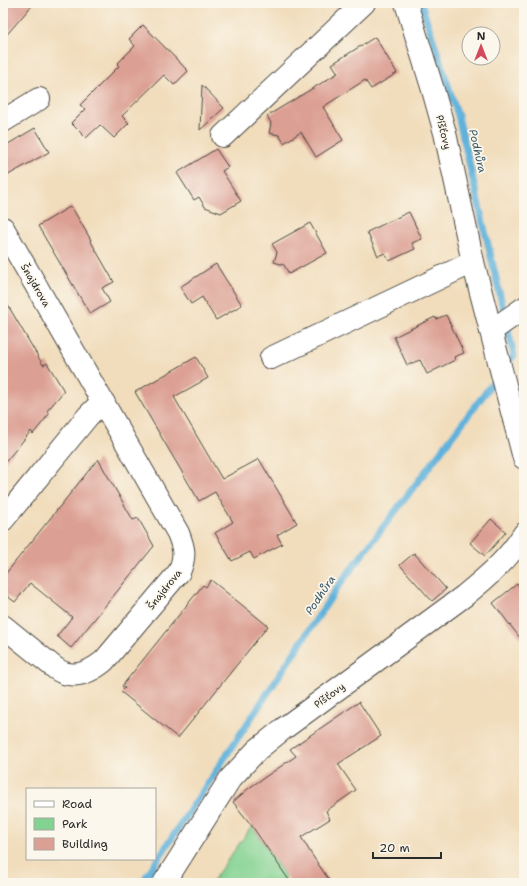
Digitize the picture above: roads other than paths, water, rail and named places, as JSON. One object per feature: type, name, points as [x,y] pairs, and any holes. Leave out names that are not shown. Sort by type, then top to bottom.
[{"type":"street","points":[[223,136],[364,3]]},
{"type":"street","name":"Píšťovy","points":[[406,3],[445,133],[473,262],[524,458]]},
{"type":"street","points":[[3,122],[39,99]]},
{"type":"street","name":"Šnajdrova","points":[[3,228],[9,255],[104,403],[178,532],[183,544],[184,553],[180,572],[97,668],[74,674],[64,673],[55,668],[3,626]]},
{"type":"street","points":[[271,358],[473,262]]},
{"type":"street","points":[[491,330],[524,308]]},
{"type":"street","points":[[3,520],[88,416],[104,403]]},
{"type":"street","name":"Píšťovy","points":[[164,883],[230,779],[257,750],[283,729],[476,587],[488,577],[520,541],[524,534]]},
{"type":"waterway","name":"Podhůra","points":[[421,3],[458,116],[503,308]]},
{"type":"waterway","name":"Podhůra","points":[[504,368],[514,355],[507,326]]},
{"type":"waterway","name":"Podhůra","points":[[142,883],[337,588],[498,376]]}]
